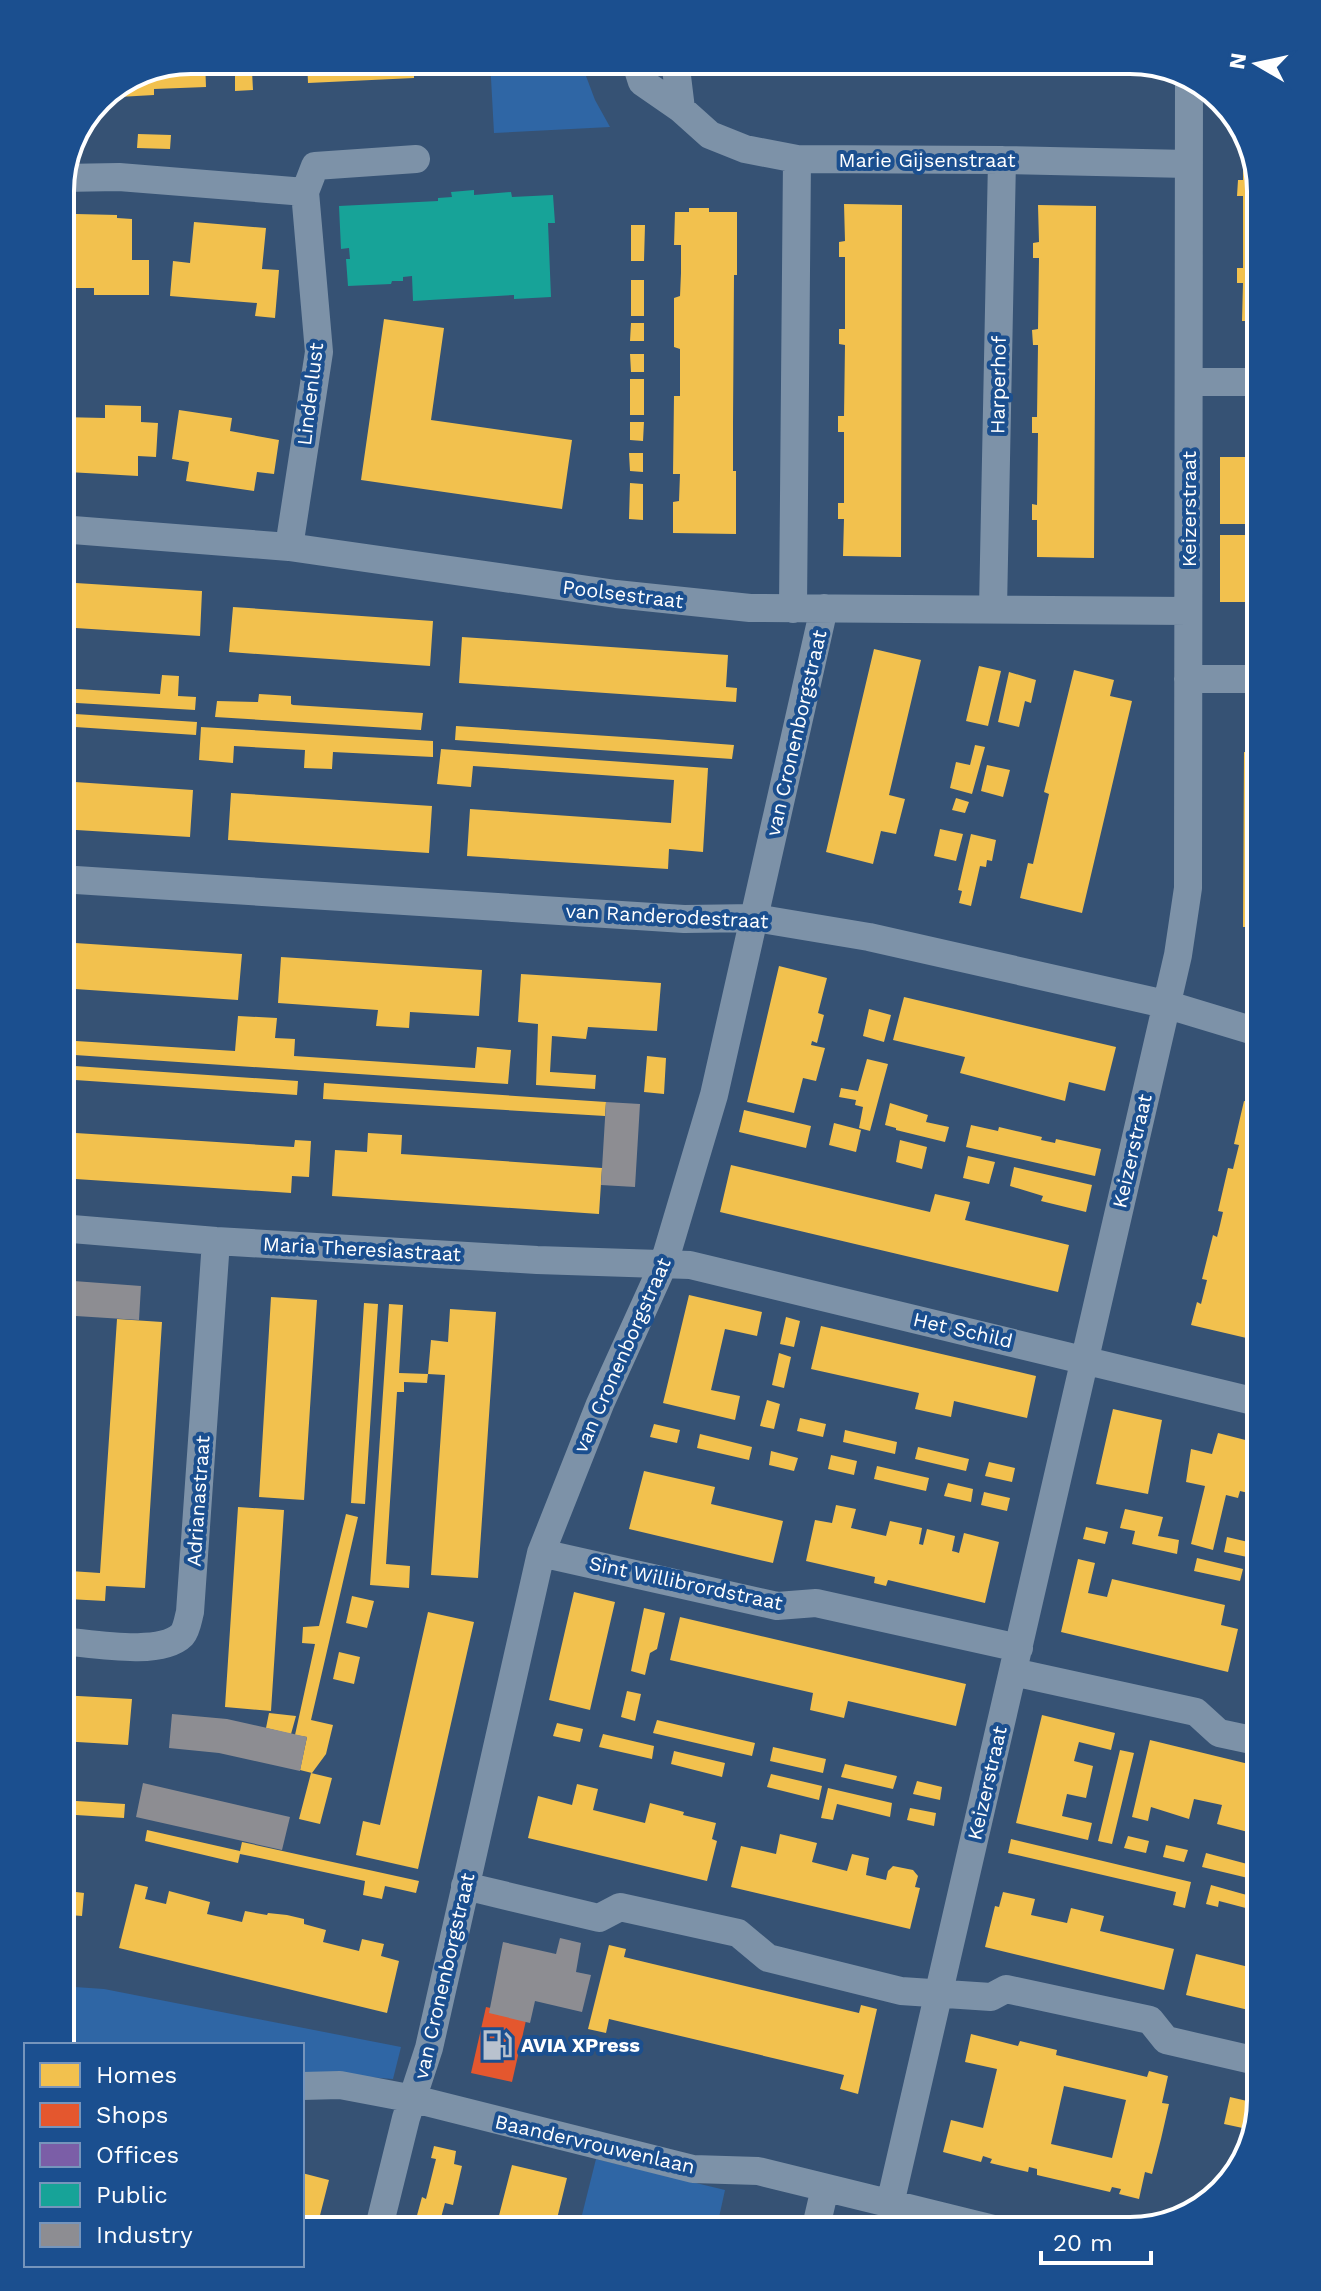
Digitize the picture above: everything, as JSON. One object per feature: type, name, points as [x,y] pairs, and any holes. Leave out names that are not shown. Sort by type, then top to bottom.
[{"type":"street","name":"Marie Gijsenstraat","points":[[639,74],[642,82],[681,109],[710,135],[745,149],[797,159],[1188,164]]},
{"type":"street","points":[[677,74],[681,109]]},
{"type":"street","name":"Keizerstraat","points":[[890,2204],[1178,955],[1188,888],[1189,90]]},
{"type":"street","points":[[75,178],[119,177],[305,192],[315,166],[416,159]]},
{"type":"street","points":[[793,609],[797,159]]},
{"type":"street","name":"Harperhof","points":[[993,609],[1002,160]]},
{"type":"street","name":"Lindenlust","points":[[289,547],[319,352],[305,192]]},
{"type":"street","points":[[1189,382],[1247,382]]},
{"type":"street","name":"Poolsestraat","points":[[74,530],[289,547],[616,594],[750,608],[1188,611]]},
{"type":"street","name":"van Cronenborgstraat","points":[[414,2099],[429,2048],[541,1553],[600,1404],[664,1263],[714,1095],[824,608]]},
{"type":"street","points":[[1188,679],[1247,679]]},
{"type":"street","name":"van Randerodestraat","points":[[74,880],[684,919],[755,918],[869,937],[1165,1004],[1247,1029]]},
{"type":"street","name":"Maria Theresiastraat","points":[[74,1229],[537,1260],[664,1263]]},
{"type":"street","name":"Adrianastraat","points":[[74,1642],[154,1647],[170,1643],[184,1633],[190,1612],[216,1241]]},
{"type":"street","name":"Het Schild","points":[[664,1263],[690,1265],[1247,1399]]},
{"type":"street","name":"Sint Willibrordstraat","points":[[541,1553],[777,1606],[816,1603],[1196,1712],[1219,1733],[1247,1739]]},
{"type":"street","points":[[465,1886],[599,1918],[620,1907],[738,1933],[768,1958],[901,1991],[991,1997],[1006,1989],[1150,2020],[1166,2040],[1247,2059]]},
{"type":"street","name":"Baandervrouwenlaan","points":[[304,2086],[340,2085],[414,2099],[693,2169],[758,2171],[944,2217]]},
{"type":"street","points":[[381,2217],[406,2118],[414,2099]]},
{"type":"street","points":[[818,2217],[825,2188]]},
{"type":"shaded area","points":[[491,74],[585,74],[610,127],[494,133]]},
{"type":"shaded area","points":[[74,1987],[104,1989],[401,2047],[393,2079],[304,2072],[304,2043],[74,2043]]},
{"type":"shaded area","points":[[596,2159],[725,2190],[719,2217],[582,2217]]},
{"type":"building: Homes","points":[[206,74],[206,87],[154,89],[154,95],[123,97],[168,76]]},
{"type":"building: Homes","points":[[235,74],[252,74],[253,90],[235,91]]},
{"type":"building: Homes","points":[[308,74],[414,74],[414,78],[308,83]]},
{"type":"building: Homes","points":[[138,134],[171,135],[170,149],[137,148]]},
{"type":"building: Homes","points":[[1243,161],[1247,191],[1247,321],[1242,321],[1243,283],[1237,283],[1237,268],[1243,268],[1243,196],[1237,196],[1238,180],[1243,180]]},
{"type":"building: Homes","points":[[844,204],[902,205],[901,557],[843,556],[844,519],[838,519],[838,503],[844,503],[844,432],[838,432],[838,416],[844,416],[845,345],[839,344],[839,329],[845,329],[845,257],[839,257],[839,242],[845,241]]},
{"type":"building: Homes","points":[[1038,205],[1096,206],[1094,558],[1037,557],[1037,520],[1032,520],[1032,504],[1037,505],[1038,433],[1032,433],[1032,417],[1037,417],[1038,345],[1033,345],[1032,330],[1038,329],[1039,258],[1033,258],[1033,243],[1039,242]]},
{"type":"building: Homes","points":[[689,208],[737,212],[733,422],[736,534],[673,533],[673,502],[679,501],[680,474],[673,474],[674,396],[680,396],[680,349],[674,347],[674,298],[680,296],[681,273],[681,245],[674,245],[675,212],[689,212]]},
{"type":"building: Homes","points":[[76,214],[117,215],[117,218],[132,219],[132,260],[149,260],[149,295],[94,295],[94,288],[74,288]]},
{"type":"building: Homes","points":[[194,222],[266,228],[262,269],[279,270],[275,318],[255,316],[257,303],[170,296],[173,261],[190,263]]},
{"type":"building: Homes","points":[[631,225],[645,225],[644,261],[631,261]]},
{"type":"building: Homes","points":[[631,280],[644,280],[644,316],[631,316]]},
{"type":"building: Homes","points":[[384,319],[444,328],[431,420],[572,440],[562,509],[361,480]]},
{"type":"building: Homes","points":[[631,323],[644,323],[644,341],[630,341]]},
{"type":"building: Homes","points":[[630,354],[644,354],[644,372],[631,372]]},
{"type":"building: Homes","points":[[630,379],[644,379],[644,415],[630,415]]},
{"type":"building: Homes","points":[[105,405],[141,406],[141,422],[158,423],[156,457],[138,456],[138,476],[74,472],[74,417],[105,418]]},
{"type":"building: Homes","points":[[179,410],[232,418],[230,431],[279,440],[274,474],[257,472],[254,491],[186,481],[189,462],[172,459]]},
{"type":"building: Homes","points":[[630,422],[644,422],[643,441],[630,440]]},
{"type":"building: Homes","points":[[629,453],[643,453],[643,472],[630,471]]},
{"type":"building: Homes","points":[[1220,457],[1247,457],[1247,524],[1220,524]]},
{"type":"building: Homes","points":[[630,483],[643,484],[643,520],[629,519]]},
{"type":"building: Homes","points":[[1220,535],[1247,535],[1247,602],[1220,602]]},
{"type":"building: Homes","points":[[74,583],[202,591],[200,636],[74,628]]},
{"type":"building: Homes","points":[[233,607],[433,621],[430,666],[229,652]]},
{"type":"building: Homes","points":[[462,637],[728,655],[726,687],[737,688],[736,702],[459,683]]},
{"type":"building: Homes","points":[[874,649],[921,660],[889,795],[905,799],[896,834],[881,831],[873,864],[826,852]]},
{"type":"building: Homes","points":[[979,666],[1001,671],[988,726],[966,721]]},
{"type":"building: Homes","points":[[1074,670],[1114,680],[1110,696],[1132,701],[1082,913],[1020,898],[1028,863],[1033,864],[1049,794],[1044,792]]},
{"type":"building: Homes","points":[[1009,672],[1036,680],[1031,703],[1025,701],[1019,727],[998,722]]},
{"type":"building: Homes","points":[[162,675],[179,676],[178,696],[196,697],[195,710],[74,703],[74,689],[160,694]]},
{"type":"building: Homes","points":[[259,694],[291,696],[293,705],[423,713],[421,730],[215,717],[217,701],[258,702]]},
{"type":"building: Homes","points":[[74,714],[197,722],[196,735],[74,727]]},
{"type":"building: Homes","points":[[456,726],[734,745],[732,759],[455,740]]},
{"type":"building: Homes","points":[[201,727],[433,741],[433,757],[333,752],[332,769],[304,768],[305,750],[234,746],[233,763],[199,760]]},
{"type":"building: Homes","points":[[975,745],[985,747],[972,794],[950,788],[956,762],[970,765]]},
{"type":"building: Homes","points":[[441,749],[708,768],[703,852],[669,849],[668,869],[467,856],[470,809],[671,823],[674,780],[473,766],[471,787],[437,784]]},
{"type":"building: Homes","points":[[1244,752],[1247,752],[1247,927],[1243,927]]},
{"type":"building: Homes","points":[[987,765],[1010,770],[1003,797],[981,791]]},
{"type":"building: Homes","points":[[74,782],[193,790],[190,837],[74,830]]},
{"type":"building: Homes","points":[[231,793],[432,806],[429,853],[228,840]]},
{"type":"building: Homes","points":[[956,798],[969,802],[965,813],[952,810]]},
{"type":"building: Homes","points":[[940,829],[963,834],[956,861],[934,856]]},
{"type":"building: Homes","points":[[971,834],[996,840],[992,861],[987,860],[986,867],[980,866],[971,906],[959,903],[962,891],[958,890]]},
{"type":"building: Homes","points":[[74,943],[242,954],[238,1000],[74,989]]},
{"type":"building: Homes","points":[[281,957],[482,970],[479,1016],[410,1012],[409,1028],[376,1026],[378,1010],[278,1003]]},
{"type":"building: Homes","points":[[779,966],[827,978],[818,1013],[824,1015],[817,1043],[812,1041],[811,1045],[825,1048],[816,1081],[803,1078],[794,1113],[747,1102]]},
{"type":"building: Homes","points":[[521,974],[661,983],[657,1031],[588,1027],[586,1039],[552,1036],[550,1072],[596,1075],[595,1089],[536,1085],[538,1024],[518,1022]]},
{"type":"building: Homes","points":[[904,997],[1116,1047],[1105,1091],[1069,1082],[1065,1101],[960,1073],[965,1057],[893,1040]]},
{"type":"building: Homes","points":[[869,1009],[891,1015],[884,1042],[863,1036]]},
{"type":"building: Homes","points":[[238,1016],[277,1018],[275,1038],[295,1039],[294,1056],[475,1068],[477,1047],[511,1050],[508,1084],[74,1055],[74,1041],[235,1051]]},
{"type":"building: Homes","points":[[647,1056],[666,1058],[664,1094],[644,1092]]},
{"type":"building: Homes","points":[[867,1059],[888,1064],[870,1131],[859,1128],[863,1107],[855,1105],[856,1100],[839,1097],[841,1088],[858,1091]]},
{"type":"building: Homes","points":[[74,1066],[298,1081],[297,1095],[74,1080]]},
{"type":"building: Homes","points":[[324,1083],[606,1102],[605,1116],[323,1099]]},
{"type":"building: Homes","points":[[1244,1101],[1247,1102],[1247,1338],[1191,1325],[1207,1280],[1202,1279],[1213,1235],[1217,1237],[1220,1225],[1223,1212],[1218,1211],[1228,1168],[1233,1169],[1239,1145],[1234,1144]]},
{"type":"building: Homes","points":[[890,1103],[928,1115],[926,1122],[949,1127],[945,1142],[885,1125]]},
{"type":"building: Homes","points":[[744,1110],[811,1126],[806,1148],[739,1132]]},
{"type":"building: Homes","points":[[834,1123],[861,1130],[856,1152],[829,1145]]},
{"type":"building: Homes","points":[[971,1125],[998,1131],[999,1127],[1042,1137],[1041,1140],[1055,1143],[1056,1139],[1101,1149],[1095,1176],[966,1147]]},
{"type":"building: Homes","points":[[74,1133],[294,1147],[295,1140],[311,1141],[309,1177],[292,1176],[291,1193],[74,1179]]},
{"type":"building: Homes","points":[[368,1133],[402,1135],[401,1154],[602,1168],[599,1214],[332,1196],[335,1150],[367,1152]]},
{"type":"building: Homes","points":[[900,1140],[927,1147],[922,1169],[896,1162]]},
{"type":"building: Homes","points":[[968,1156],[995,1162],[989,1184],[963,1178]]},
{"type":"building: Homes","points":[[731,1165],[930,1212],[935,1194],[970,1202],[965,1220],[1069,1245],[1058,1292],[720,1212]]},
{"type":"building: Homes","points":[[1014,1167],[1092,1185],[1086,1212],[1041,1201],[1043,1196],[1010,1186]]},
{"type":"building: Homes","points":[[689,1295],[762,1312],[757,1336],[725,1329],[711,1390],[740,1396],[735,1420],[663,1403]]},
{"type":"building: Homes","points":[[271,1297],[317,1300],[304,1500],[259,1497]]},
{"type":"building: Homes","points":[[364,1303],[378,1304],[365,1504],[351,1503]]},
{"type":"building: Homes","points":[[389,1304],[403,1305],[399,1373],[428,1374],[427,1383],[404,1382],[404,1392],[397,1392],[386,1564],[410,1566],[409,1588],[370,1585]]},
{"type":"building: Homes","points":[[450,1309],[496,1312],[478,1578],[431,1575],[445,1375],[428,1374],[431,1340],[448,1342]]},
{"type":"building: Homes","points":[[786,1317],[800,1321],[794,1347],[780,1344]]},
{"type":"building: Homes","points":[[117,1319],[162,1322],[145,1588],[106,1586],[105,1601],[74,1599],[74,1571],[100,1573]]},
{"type":"building: Homes","points":[[821,1326],[1036,1376],[1027,1418],[954,1401],[951,1417],[915,1409],[919,1393],[811,1369]]},
{"type":"building: Homes","points":[[779,1353],[791,1357],[784,1388],[772,1385]]},
{"type":"building: Homes","points":[[767,1400],[780,1404],[774,1429],[760,1426]]},
{"type":"building: Homes","points":[[1113,1409],[1162,1420],[1148,1494],[1096,1484]]},
{"type":"building: Homes","points":[[800,1418],[826,1424],[823,1437],[797,1431]]},
{"type":"building: Homes","points":[[654,1424],[680,1430],[677,1443],[650,1437]]},
{"type":"building: Homes","points":[[845,1430],[897,1442],[895,1454],[843,1442]]},
{"type":"building: Homes","points":[[1218,1433],[1247,1440],[1247,1493],[1240,1491],[1238,1498],[1226,1495],[1213,1550],[1191,1544],[1205,1486],[1186,1482],[1191,1449],[1212,1454]]},
{"type":"building: Homes","points":[[700,1434],[752,1447],[749,1460],[697,1448]]},
{"type":"building: Homes","points":[[918,1447],[969,1459],[966,1471],[915,1459]]},
{"type":"building: Homes","points":[[771,1451],[798,1458],[794,1471],[769,1465]]},
{"type":"building: Homes","points":[[831,1455],[857,1461],[854,1475],[828,1469]]},
{"type":"building: Homes","points":[[989,1462],[1015,1468],[1012,1482],[985,1476]]},
{"type":"building: Homes","points":[[877,1466],[929,1478],[926,1491],[874,1479]]},
{"type":"building: Homes","points":[[644,1471],[715,1487],[711,1504],[783,1521],[773,1563],[629,1529]]},
{"type":"building: Homes","points":[[948,1483],[973,1489],[971,1502],[944,1496]]},
{"type":"building: Homes","points":[[984,1492],[1010,1498],[1007,1511],[981,1505]]},
{"type":"building: Homes","points":[[836,1505],[856,1509],[851,1528],[886,1536],[890,1521],[922,1528],[919,1544],[923,1545],[927,1529],[955,1536],[952,1551],[959,1553],[964,1533],[999,1542],[985,1603],[888,1580],[886,1586],[874,1583],[875,1577],[806,1561],[815,1520],[832,1523]]},
{"type":"building: Homes","points":[[238,1507],[284,1510],[271,1711],[225,1707]]},
{"type":"building: Homes","points":[[1125,1509],[1163,1517],[1158,1536],[1179,1540],[1177,1554],[1132,1544],[1135,1531],[1120,1528]]},
{"type":"building: Homes","points":[[346,1514],[358,1517],[311,1720],[333,1725],[326,1754],[312,1773],[300,1770],[307,1737],[295,1735],[315,1644],[302,1643],[303,1627],[319,1626]]},
{"type":"building: Homes","points":[[1086,1527],[1108,1532],[1105,1544],[1083,1539]]},
{"type":"building: Homes","points":[[1227,1537],[1247,1542],[1247,1557],[1224,1552]]},
{"type":"building: Homes","points":[[1197,1558],[1243,1569],[1240,1581],[1194,1571]]},
{"type":"building: Homes","points":[[1078,1559],[1095,1563],[1088,1593],[1107,1597],[1112,1579],[1225,1605],[1221,1625],[1238,1629],[1228,1672],[1061,1632]]},
{"type":"building: Homes","points":[[574,1592],[615,1602],[590,1710],[549,1700]]},
{"type":"building: Homes","points":[[352,1596],[374,1601],[367,1628],[346,1623]]},
{"type":"building: Homes","points":[[644,1608],[665,1613],[657,1649],[650,1653],[645,1675],[631,1671]]},
{"type":"building: Homes","points":[[428,1612],[474,1622],[418,1869],[356,1855],[363,1821],[380,1825]]},
{"type":"building: Homes","points":[[680,1617],[966,1684],[956,1726],[848,1701],[844,1718],[810,1710],[813,1693],[670,1660]]},
{"type":"building: Homes","points":[[339,1652],[360,1657],[354,1684],[333,1679]]},
{"type":"building: Homes","points":[[627,1691],[641,1694],[635,1721],[621,1717]]},
{"type":"building: Homes","points":[[74,1696],[132,1699],[128,1745],[74,1742]]},
{"type":"building: Homes","points":[[269,1713],[296,1716],[291,1734],[266,1728]]},
{"type":"building: Homes","points":[[1042,1715],[1115,1733],[1111,1750],[1079,1742],[1074,1761],[1093,1766],[1086,1798],[1067,1794],[1062,1816],[1092,1823],[1088,1840],[1016,1823]]},
{"type":"building: Homes","points":[[657,1720],[755,1743],[752,1756],[653,1733]]},
{"type":"building: Homes","points":[[557,1723],[583,1729],[580,1742],[553,1736]]},
{"type":"building: Homes","points":[[603,1734],[654,1746],[652,1759],[599,1747]]},
{"type":"building: Homes","points":[[1150,1740],[1247,1764],[1247,1832],[1217,1824],[1222,1805],[1194,1799],[1189,1819],[1151,1807],[1148,1821],[1132,1817]]},
{"type":"building: Homes","points":[[773,1747],[826,1759],[823,1773],[770,1761]]},
{"type":"building: Homes","points":[[1120,1750],[1134,1753],[1112,1844],[1098,1841]]},
{"type":"building: Homes","points":[[674,1751],[725,1763],[722,1777],[671,1764]]},
{"type":"building: Homes","points":[[845,1764],[897,1776],[893,1789],[841,1777]]},
{"type":"building: Homes","points":[[311,1773],[332,1778],[320,1824],[299,1819]]},
{"type":"building: Homes","points":[[771,1774],[822,1786],[819,1800],[767,1787]]},
{"type":"building: Homes","points":[[917,1781],[942,1787],[940,1800],[913,1794]]},
{"type":"building: Homes","points":[[577,1784],[598,1789],[593,1810],[645,1823],[650,1803],[716,1823],[712,1839],[717,1841],[707,1881],[528,1838],[538,1796],[572,1805]]},
{"type":"building: Homes","points":[[828,1788],[892,1803],[890,1817],[837,1804],[833,1820],[821,1818]]},
{"type":"building: Homes","points":[[74,1801],[125,1804],[124,1818],[74,1815]]},
{"type":"building: Homes","points":[[910,1808],[936,1813],[934,1826],[907,1820]]},
{"type":"building: Homes","points":[[147,1830],[240,1851],[242,1842],[419,1881],[416,1893],[385,1886],[382,1899],[363,1895],[365,1881],[240,1854],[238,1863],[145,1841]]},
{"type":"building: Homes","points":[[780,1834],[817,1843],[812,1862],[847,1871],[852,1854],[869,1858],[866,1875],[886,1880],[893,1866],[913,1870],[918,1876],[915,1887],[920,1888],[910,1929],[731,1887],[741,1846],[776,1854]]},
{"type":"building: Homes","points":[[1128,1836],[1149,1841],[1146,1853],[1124,1848]]},
{"type":"building: Homes","points":[[1011,1839],[1191,1882],[1185,1908],[1173,1905],[1176,1892],[1008,1853]]},
{"type":"building: Homes","points":[[1166,1845],[1188,1850],[1184,1862],[1163,1857]]},
{"type":"building: Homes","points":[[1206,1853],[1247,1864],[1247,1878],[1202,1867]]},
{"type":"building: Homes","points":[[135,1884],[148,1887],[145,1899],[166,1904],[169,1891],[210,1902],[207,1914],[242,1922],[245,1911],[304,1919],[304,1924],[326,1930],[323,1942],[359,1951],[362,1939],[384,1944],[381,1956],[399,1961],[387,2013],[119,1948]]},
{"type":"building: Homes","points":[[1211,1885],[1247,1895],[1247,1908],[1219,1901],[1218,1907],[1206,1904]]},
{"type":"building: Homes","points":[[74,1892],[84,1893],[82,1916],[74,1915]]},
{"type":"building: Homes","points":[[1003,1892],[1035,1899],[1031,1915],[1067,1923],[1071,1908],[1104,1916],[1100,1931],[1174,1949],[1164,1990],[985,1947],[995,1906],[999,1907]]},
{"type":"building: Homes","points":[[609,1945],[626,1949],[624,1957],[653,1964],[859,2013],[861,2005],[877,2009],[858,2094],[840,2089],[844,2075],[815,2068],[609,2019],[606,2033],[588,2029]]},
{"type":"building: Homes","points":[[1196,1954],[1247,1967],[1247,2010],[1186,1995]]},
{"type":"building: Homes","points":[[971,2034],[1018,2046],[1020,2041],[1057,2050],[1056,2055],[1147,2077],[1149,2071],[1168,2076],[1162,2103],[1169,2104],[1161,2139],[1152,2174],[1145,2172],[1139,2199],[1119,2194],[1121,2189],[1112,2187],[1110,2192],[1037,2175],[1037,2169],[1029,2167],[1028,2172],[990,2163],[992,2159],[983,2156],[981,2162],[943,2152],[951,2120],[983,2128],[997,2069],[965,2062]],"holes":[[[1064,2086],[1126,2100],[1112,2158],[1051,2144]]]},
{"type":"building: Homes","points":[[1230,2097],[1247,2101],[1243,2128],[1224,2124]]},
{"type":"building: Homes","points":[[434,2146],[456,2151],[454,2164],[462,2166],[453,2205],[445,2203],[441,2217],[417,2217],[422,2197],[426,2199],[436,2159],[431,2158]]},
{"type":"building: Homes","points":[[512,2165],[567,2178],[557,2217],[499,2217]]},
{"type":"building: Homes","points":[[304,2174],[329,2180],[320,2217],[304,2217]]},
{"type":"building: Shops","points":[[486,2007],[527,2016],[512,2082],[471,2073]]},
{"type":"building: Public","points":[[474,190],[474,195],[511,192],[512,197],[553,195],[555,223],[548,223],[551,297],[514,299],[514,295],[413,301],[412,276],[403,277],[403,281],[392,281],[391,284],[348,286],[346,259],[350,259],[349,248],[341,249],[339,206],[438,201],[438,198],[452,197],[451,192]]},
{"type":"building: Industry","points":[[606,1102],[640,1104],[635,1187],[601,1185]]},
{"type":"building: Industry","points":[[74,1281],[141,1286],[139,1320],[74,1316]]},
{"type":"building: Industry","points":[[172,1714],[227,1719],[307,1737],[300,1771],[219,1753],[169,1748]]},
{"type":"building: Industry","points":[[143,1783],[290,1817],[282,1850],[136,1817]]},
{"type":"building: Industry","points":[[560,1938],[581,1943],[576,1972],[591,1975],[582,2012],[535,2001],[530,2023],[489,2013],[503,1942],[556,1954]]},
{"type":"place","name":"AVIA XPress","points":[[497,2045]]}]
